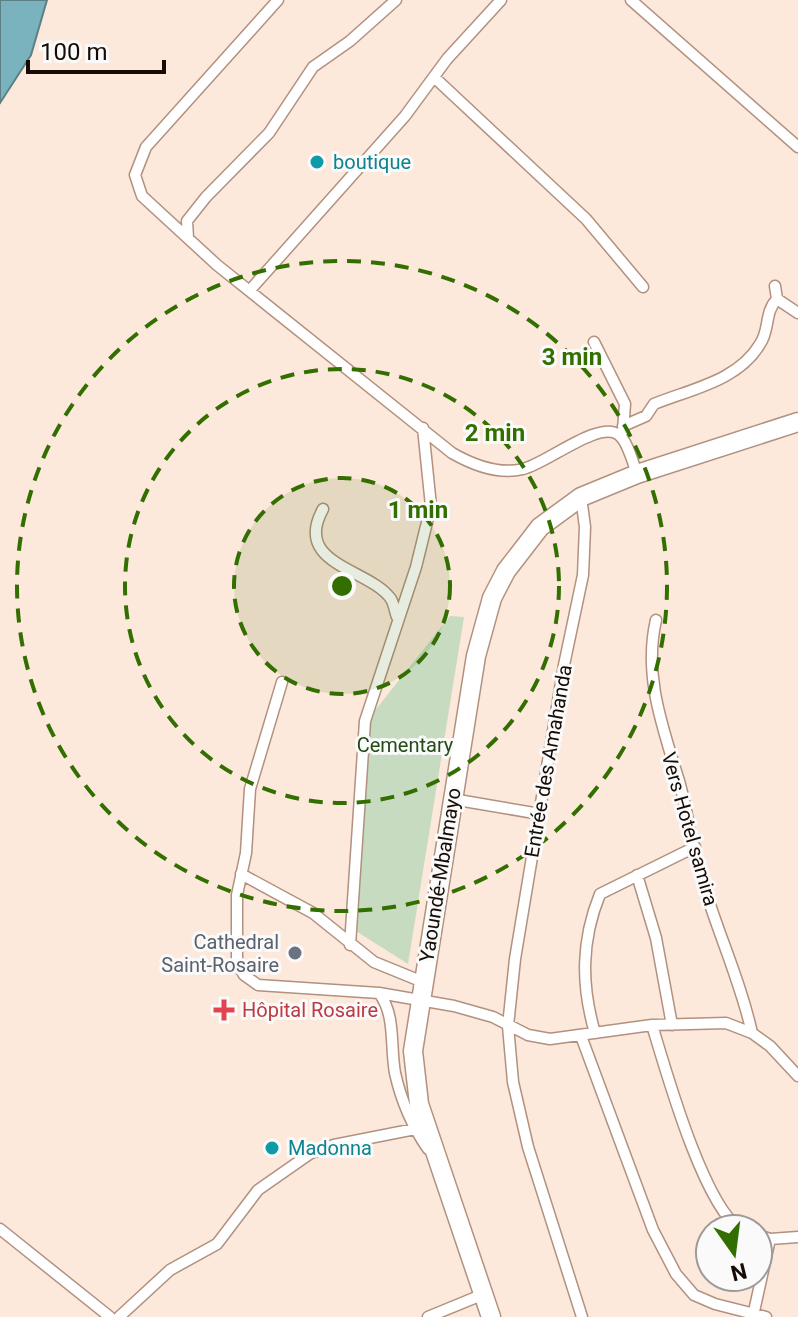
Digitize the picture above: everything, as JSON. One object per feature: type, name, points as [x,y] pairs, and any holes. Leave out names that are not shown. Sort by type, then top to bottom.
[{"type":"highway","name":"Yaoundé-Mbalmayo","points":[[491,1317],[414,1079],[420,1001],[452,799],[476,656],[492,598],[523,546],[558,511],[581,497],[637,474],[798,422]]},
{"type":"street","points":[[278,0],[159,131],[137,164],[138,190],[188,238],[468,462],[507,471],[533,466],[596,432],[623,432],[646,416],[654,404],[743,367],[763,340],[768,309],[777,299]]},
{"type":"street","points":[[188,238],[187,221],[206,197],[269,133],[313,67],[379,17],[396,0]]},
{"type":"street","points":[[251,289],[501,0]]},
{"type":"street","points":[[631,0],[798,147]]},
{"type":"street","points":[[435,78],[586,219],[643,287]]},
{"type":"street","points":[[775,286],[777,299],[798,313]]},
{"type":"street","points":[[594,342],[625,404],[623,432],[637,474]]},
{"type":"street","points":[[350,945],[365,721],[416,567],[431,506],[423,428]]},
{"type":"street","name":"Entrée des Amahanda","points":[[581,497],[585,527],[583,575],[564,665],[515,959],[508,1026],[513,1082],[524,1133],[582,1317]]},
{"type":"street","points":[[323,509],[316,530],[321,549],[343,568],[391,599],[397,617]]},
{"type":"street","name":"Vers Hotel samira","points":[[656,620],[652,649],[655,701],[700,875],[743,993],[752,1033]]},
{"type":"street","points":[[282,682],[250,789],[236,949],[237,963],[244,975],[258,985],[379,993],[472,1009],[508,1026],[550,1039],[652,1025],[726,1023],[752,1033],[770,1046],[798,1076]]},
{"type":"street","points":[[452,799],[540,814]]},
{"type":"street","points":[[595,1033],[583,981],[584,954],[600,894],[695,847]]},
{"type":"street","points":[[241,874],[313,913],[374,962],[423,982]]},
{"type":"street","points":[[637,875],[656,938],[672,1025]]},
{"type":"street","points":[[379,993],[391,1023],[395,1070],[401,1095],[415,1129],[440,1166]]},
{"type":"street","points":[[652,1025],[709,1187],[722,1213]]},
{"type":"street","points":[[581,1036],[648,1217],[676,1274],[694,1295],[753,1316],[766,1317]]},
{"type":"street","points":[[119,1317],[170,1270],[217,1244],[258,1190],[311,1153],[334,1145],[415,1129]]},
{"type":"street","points":[[0,1229],[110,1317]]},
{"type":"street","points":[[774,1239],[798,1237]]},
{"type":"street","points":[[753,1316],[758,1293]]},
{"type":"street","points":[[428,1317],[484,1294]]},
{"type":"green space","name":"Cementary","points":[[450,616],[464,617],[408,964],[348,926],[369,718]]},
{"type":"water","points":[[0,0],[47,0],[31,55],[0,103]]},
{"type":"place","name":"boutique","points":[[317,162]]},
{"type":"place","name":"Cathedral Saint-Rosaire","points":[[295,953]]},
{"type":"place","name":"Hôpital Rosaire","points":[[224,1010]]},
{"type":"place","name":"Madonna","points":[[272,1148]]}]
